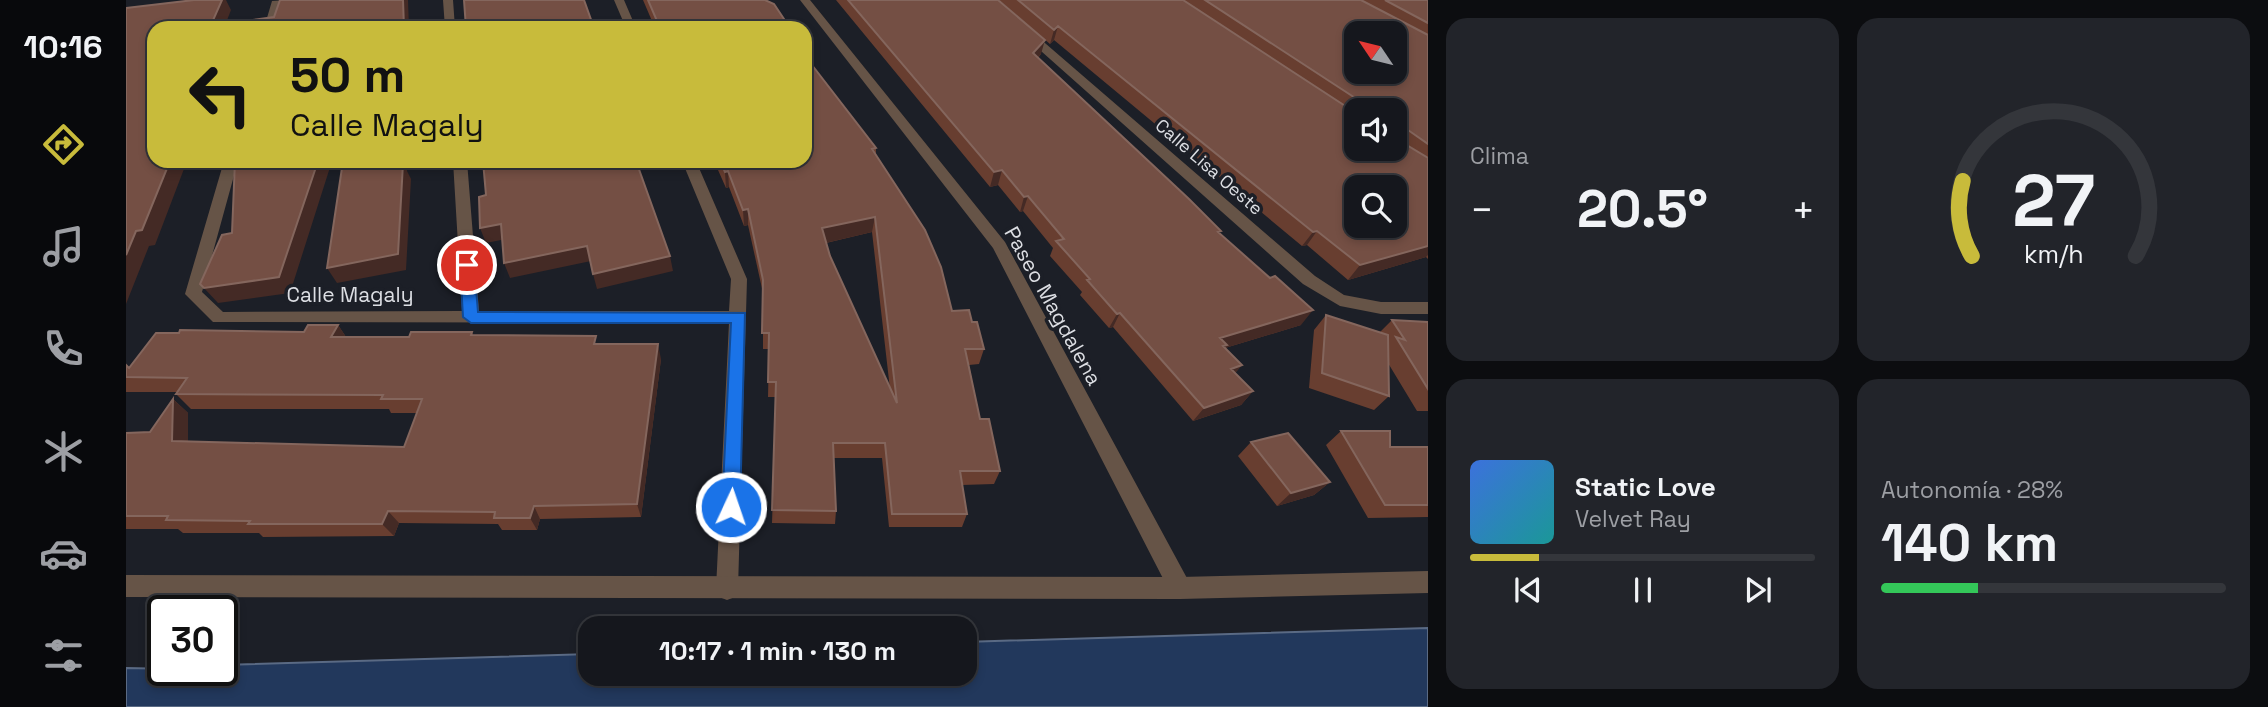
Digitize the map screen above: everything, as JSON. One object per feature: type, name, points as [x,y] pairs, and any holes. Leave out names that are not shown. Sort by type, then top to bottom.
[{"type":"street","points":[[271,21],[276,3],[283,0]]},
{"type":"street","points":[[448,0],[450,21]]},
{"type":"street","points":[[619,0],[628,21]]},
{"type":"street","name":"Paseo Magdalena","points":[[805,0],[1000,246],[1180,588]]},
{"type":"street","name":"Calle Lisa Oeste","points":[[1020,27],[1309,280],[1340,300],[1381,308],[1428,308]]},
{"type":"street","name":"Calle Magaly","points":[[229,168],[193,294],[219,318],[739,317]]},
{"type":"street","points":[[460,168],[471,317]]},
{"type":"street","points":[[692,168],[739,279],[727,589]]},
{"type":"street","points":[[126,586],[1180,588],[1428,582]]},
{"type":"water","points":[[1428,628],[1428,707],[126,707],[126,668],[147,668],[147,686],[238,686],[238,665],[578,654],[578,686],[977,686],[977,642]]},
{"type":"building","points":[[194,0],[222,0],[213,21],[147,21],[147,168],[167,168],[142,230],[136,231],[126,255],[126,8]]},
{"type":"building","points":[[280,0],[403,0],[404,21],[246,21],[274,17]]},
{"type":"building","points":[[464,0],[584,0],[592,21],[466,21]]},
{"type":"building","points":[[648,0],[765,0],[774,4],[785,21],[657,21]]},
{"type":"building","points":[[848,0],[998,0],[1045,40],[1033,53],[1189,199],[1221,231],[1218,232],[1270,278],[1275,276],[1313,310],[1220,338],[1227,345],[1223,346],[1242,365],[1231,369],[1253,391],[1204,408],[1087,280],[1090,279],[1056,241],[1064,239],[1028,196],[1024,197],[1002,170],[994,172]]},
{"type":"building","points":[[1018,0],[1183,0],[1344,105],[1344,161],[1407,161],[1407,145],[1428,158],[1428,246],[1360,265],[1317,231],[1313,232],[1058,26],[1054,30]]},
{"type":"building","points":[[1205,0],[1361,0],[1401,21],[1344,21],[1344,84],[1407,84],[1407,24],[1428,35],[1428,144],[1408,130],[1407,98],[1355,98]]},
{"type":"building","points":[[1385,0],[1428,0],[1428,23]]},
{"type":"building","points":[[812,65],[876,148],[872,149],[925,230],[941,267],[952,311],[969,310],[972,322],[977,322],[984,349],[965,349],[980,419],[989,419],[1000,471],[960,471],[967,514],[892,514],[885,443],[833,443],[836,511],[772,510],[776,382],[768,382],[769,333],[762,333],[763,280],[748,209],[743,210],[728,171],[725,172],[723,168],[812,168]],"holes":[[[875,217],[897,403],[830,256],[822,228]]]},
{"type":"building","points":[[235,168],[316,168],[279,277],[204,288],[200,284],[222,235],[232,233]]},
{"type":"building","points":[[342,168],[403,168],[398,254],[327,268]]},
{"type":"building","points":[[484,168],[639,168],[670,256],[593,274],[587,246],[504,263],[501,224],[480,228],[479,197],[486,195]]},
{"type":"building","points":[[1326,315],[1388,335],[1389,396],[1322,373]]},
{"type":"building","points":[[1392,320],[1428,322],[1428,389],[1396,337],[1405,340]]},
{"type":"building","points":[[308,325],[338,325],[331,337],[409,337],[411,332],[472,332],[471,335],[596,336],[594,344],[658,344],[637,504],[534,506],[530,518],[494,518],[495,512],[388,511],[382,524],[248,524],[250,521],[166,520],[168,516],[126,516],[126,433],[150,432],[173,399],[172,441],[404,447],[422,399],[381,399],[383,395],[176,394],[187,378],[126,377],[126,365],[129,368],[156,333],[179,333],[180,330],[304,332]]},
{"type":"building","points":[[1341,431],[1390,431],[1390,447],[1428,447],[1428,505],[1385,505]]},
{"type":"building","points":[[1288,433],[1330,482],[1291,493],[1251,442]]},
{"type":"route","points":[[467,265],[471,317],[739,317],[731,507]]}]
